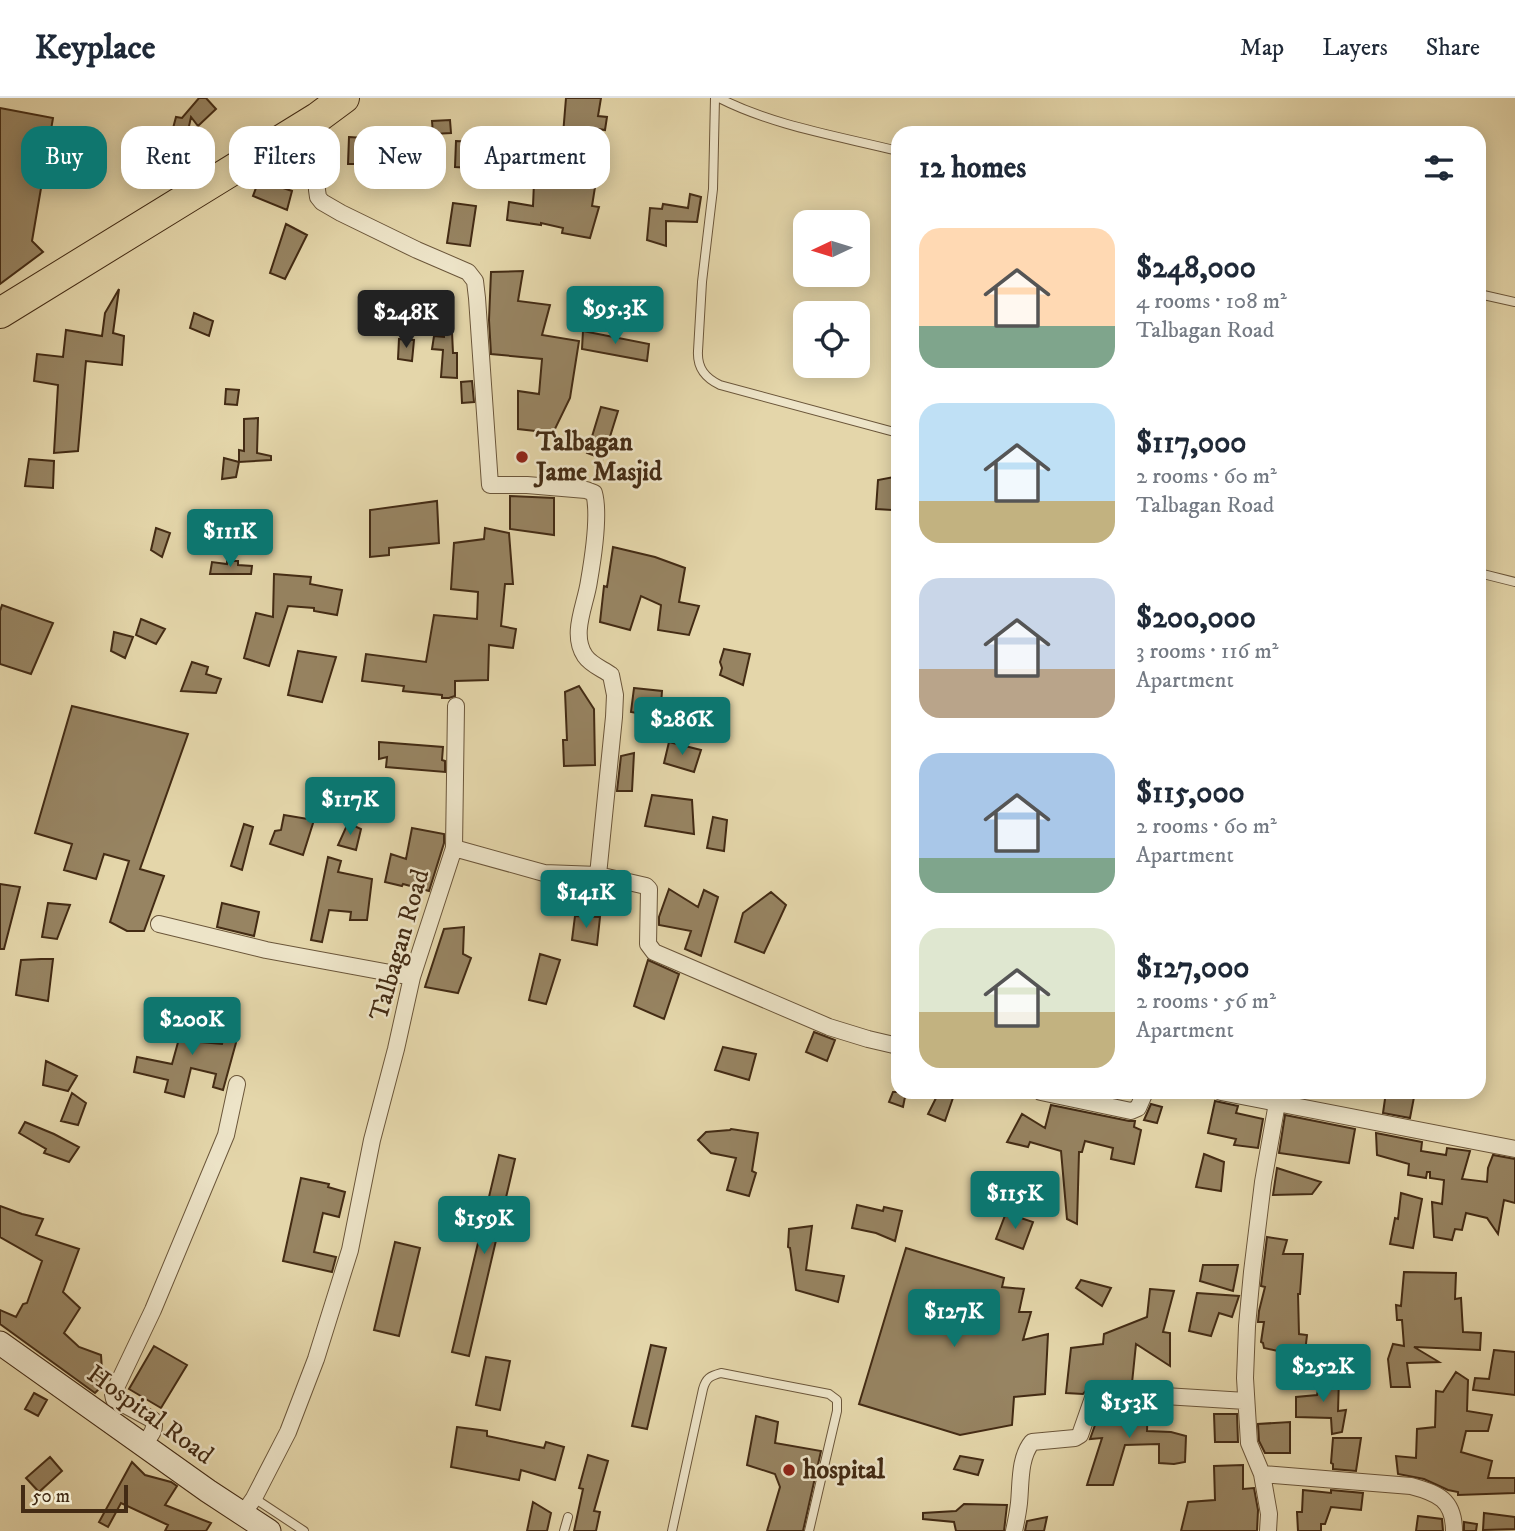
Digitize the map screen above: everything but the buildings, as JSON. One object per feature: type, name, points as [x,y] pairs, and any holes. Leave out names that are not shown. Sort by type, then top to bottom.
[{"type":"highway","points":[[0,313],[333,104]]},
{"type":"main road","name":"Hospital Road","points":[[0,1343],[208,1491],[249,1506],[269,1531]]},
{"type":"street","points":[[333,104],[320,141],[317,190],[322,202],[417,250],[468,272],[475,281],[490,485],[586,489],[595,495],[595,529],[589,583],[578,628],[579,644],[594,665],[611,675],[615,695],[598,875]]},
{"type":"street","points":[[454,848],[456,706]]},
{"type":"street","name":"Talbagan Road","points":[[249,1506],[288,1432],[304,1394],[349,1250],[372,1140],[412,977],[454,848],[544,873],[598,875],[646,886],[649,889],[648,940],[654,952],[829,1027],[891,1044]]},
{"type":"street","points":[[159,924],[266,950],[412,977]]},
{"type":"street","points":[[143,1445],[154,1430],[153,1420],[114,1399],[113,1394],[153,1310],[226,1135],[237,1084]]},
{"type":"street","points":[[1074,1099],[1131,1111],[1138,1108],[1142,1099]]},
{"type":"street","points":[[1257,1099],[1515,1149]]},
{"type":"street","points":[[1268,1531],[1269,1514],[1262,1474],[1249,1443],[1246,1401],[1247,1326],[1263,1182],[1277,1103]]},
{"type":"street","points":[[1014,1531],[1026,1449],[1032,1442],[1075,1438],[1080,1435],[1093,1398],[1099,1392],[1246,1401]]},
{"type":"street","points":[[1262,1474],[1410,1486],[1432,1492],[1444,1500],[1451,1510],[1454,1531]]},
{"type":"lane","points":[[891,149],[777,121],[717,98],[713,190],[702,282],[697,361],[711,381],[720,385],[891,431]]},
{"type":"lane","points":[[1486,296],[1515,302]]},
{"type":"lane","points":[[1486,575],[1515,582]]},
{"type":"lane","points":[[672,1531],[703,1389],[706,1380],[721,1373],[829,1394],[836,1400],[837,1411],[809,1531]]},
{"type":"lane","points":[[249,1506],[303,1531]]},
{"type":"lane","points":[[564,1531],[568,1517]]},
{"type":"place","name":"Talbagan Jame Masjid","points":[[522,457]]},
{"type":"place","name":"hospital","points":[[789,1470]]}]
